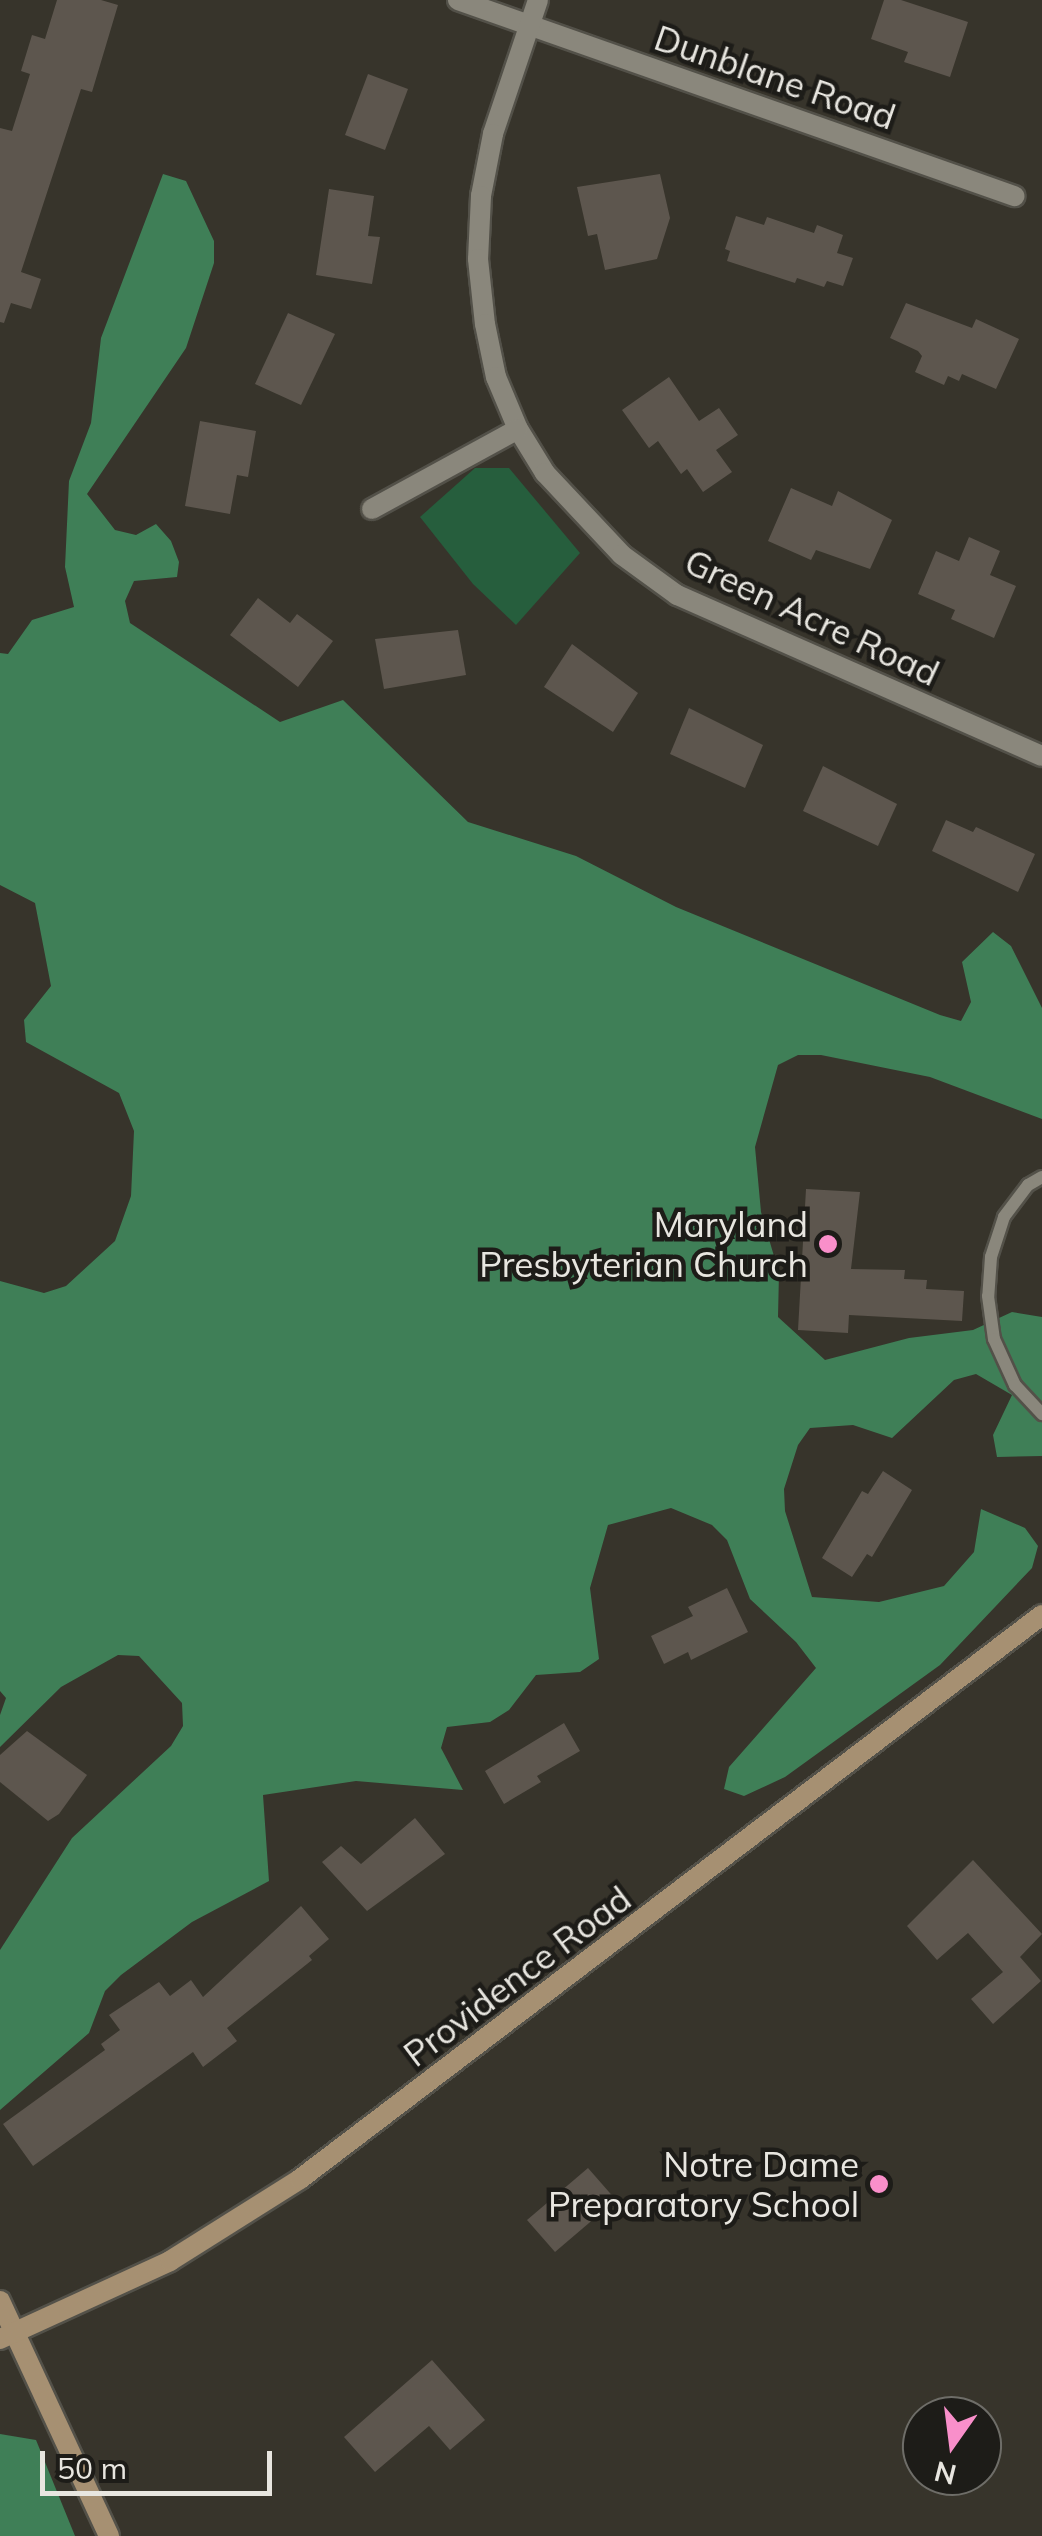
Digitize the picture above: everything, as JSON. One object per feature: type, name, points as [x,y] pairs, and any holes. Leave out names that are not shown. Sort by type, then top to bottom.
[{"type":"street","name":"Dunblane Road","points":[[458,0],[1014,196]]},
{"type":"street","name":"Green Acre Road","points":[[538,0],[493,134],[481,196],[478,259],[484,324],[496,377],[518,429],[574,509],[622,555],[677,595],[742,628],[1042,756]]},
{"type":"street","points":[[372,509],[518,429]]},
{"type":"street","name":"Providence Road","points":[[7,2336],[170,2261],[300,2179],[1042,1615]]},
{"type":"street","points":[[0,2301],[7,2336],[109,2536]]},
{"type":"lane","points":[[1042,1176],[1028,1185],[1004,1218],[991,1258],[988,1296],[994,1339],[1014,1385],[1042,1414]]},
{"type":"green space","points":[[163,174],[186,181],[214,241],[214,263],[186,348],[87,494],[115,530],[136,535],[156,524],[171,541],[179,562],[177,577],[134,581],[125,601],[130,623],[280,722],[343,700],[468,822],[576,856],[676,907],[940,1015],[961,1021],[971,1002],[962,962],[993,932],[1011,946],[1042,1008],[1042,1119],[930,1077],[821,1055],[798,1055],[778,1065],[755,1147],[761,1212],[779,1273],[778,1317],[825,1360],[909,1338],[973,1330],[1012,1312],[1042,1317],[1042,1456],[997,1457],[993,1435],[1012,1395],[976,1374],[954,1380],[892,1438],[853,1425],[810,1428],[798,1445],[784,1489],[785,1511],[812,1597],[879,1602],[944,1586],[974,1552],[981,1509],[1025,1528],[1038,1546],[1032,1568],[940,1665],[785,1777],[744,1796],[724,1789],[729,1767],[816,1668],[796,1642],[750,1599],[727,1540],[712,1525],[671,1508],[608,1525],[590,1588],[599,1659],[580,1672],[536,1675],[509,1710],[490,1722],[447,1727],[441,1748],[463,1790],[356,1781],[263,1795],[269,1881],[192,1922],[121,1975],[105,1991],[89,2033],[0,2110],[0,1950],[72,1838],[171,1746],[183,1726],[182,1703],[139,1656],[118,1655],[61,1687],[0,1747],[0,1715],[6,1698],[0,1691],[0,1281],[44,1293],[66,1286],[115,1241],[131,1196],[134,1131],[119,1093],[26,1042],[24,1020],[51,986],[35,903],[0,885],[0,653],[8,654],[32,620],[74,607],[65,567],[69,481],[91,423],[101,338]]},
{"type":"green space","points":[[475,468],[509,468],[580,553],[516,625],[473,584],[420,517]]},
{"type":"green space","points":[[0,2434],[36,2440],[75,2536],[0,2536]]},
{"type":"building","points":[[57,0],[101,0],[118,5],[92,92],[81,89],[21,272],[41,279],[31,309],[11,303],[4,323],[0,322],[0,128],[12,131],[30,74],[21,71],[32,35],[45,39]]},
{"type":"building","points":[[884,0],[901,0],[968,22],[950,77],[904,62],[908,52],[871,39]]},
{"type":"building","points":[[368,74],[408,89],[385,150],[345,135]]},
{"type":"building","points":[[660,174],[670,218],[657,259],[605,270],[597,234],[588,236],[577,187]]},
{"type":"building","points":[[329,189],[374,196],[368,236],[380,237],[372,284],[316,275]]},
{"type":"building","points":[[736,216],[764,225],[767,217],[814,233],[817,225],[843,235],[837,253],[853,258],[843,286],[827,281],[824,287],[797,278],[795,283],[727,261],[730,251],[725,249]]},
{"type":"building","points":[[906,303],[972,328],[976,319],[1019,339],[996,389],[962,374],[959,381],[948,376],[944,385],[915,372],[922,356],[890,338]]},
{"type":"building","points":[[288,313],[335,334],[301,405],[255,384]]},
{"type":"building","points":[[669,377],[699,421],[719,408],[738,435],[716,450],[732,472],[703,492],[687,469],[681,474],[658,441],[649,448],[622,410]]},
{"type":"building","points":[[200,421],[256,431],[248,477],[237,475],[230,514],[185,506]]},
{"type":"building","points":[[791,488],[832,506],[838,491],[892,520],[870,569],[816,550],[811,560],[768,541]]},
{"type":"building","points":[[969,537],[1000,551],[990,575],[1016,586],[994,638],[951,619],[955,610],[918,594],[936,551],[959,561]]},
{"type":"building","points":[[258,598],[290,623],[297,614],[333,641],[298,687],[230,635]]},
{"type":"building","points":[[458,630],[466,675],[384,689],[375,639]]},
{"type":"building","points":[[572,644],[638,693],[613,732],[544,687]]},
{"type":"building","points":[[689,708],[763,745],[745,788],[670,754]]},
{"type":"building","points":[[823,766],[897,804],[878,846],[803,811]]},
{"type":"building","points":[[946,820],[973,832],[976,827],[1035,854],[1018,892],[932,851]]},
{"type":"building","name":"Maryland Presbyterian Church","points":[[806,1189],[860,1192],[851,1269],[905,1270],[904,1279],[927,1280],[926,1289],[964,1291],[962,1321],[849,1315],[848,1333],[798,1330]]},
{"type":"building","points":[[883,1471],[912,1490],[872,1557],[867,1554],[852,1577],[822,1558],[862,1491],[868,1494]]},
{"type":"building","points":[[727,1588],[748,1632],[691,1660],[688,1652],[664,1664],[651,1636],[693,1616],[688,1607]]},
{"type":"building","points":[[564,1723],[580,1751],[537,1776],[541,1782],[504,1804],[485,1771]]},
{"type":"building","points":[[27,1731],[87,1775],[59,1814],[48,1821],[0,1782],[0,1755]]},
{"type":"building","points":[[415,1818],[445,1854],[367,1911],[322,1862],[341,1846],[361,1864]]},
{"type":"building","points":[[973,1860],[1042,1934],[1020,1957],[1041,1981],[993,2024],[971,1999],[1003,1972],[968,1933],[937,1960],[907,1926]]},
{"type":"building","points":[[301,1906],[329,1939],[309,1956],[312,1960],[227,2028],[237,2041],[203,2067],[193,2052],[33,2166],[3,2124],[105,2050],[101,2044],[120,2030],[109,2015],[159,1982],[170,1996],[191,1980],[203,1997]]},
{"type":"building","points":[[588,2168],[616,2200],[555,2252],[527,2220]]},
{"type":"building","points":[[432,2360],[485,2420],[450,2450],[429,2426],[375,2472],[344,2437]]},
{"type":"place","name":"Maryland Presbyterian Church","points":[[828,1244]]},
{"type":"place","name":"Notre Dame Preparatory School","points":[[879,2184]]}]
